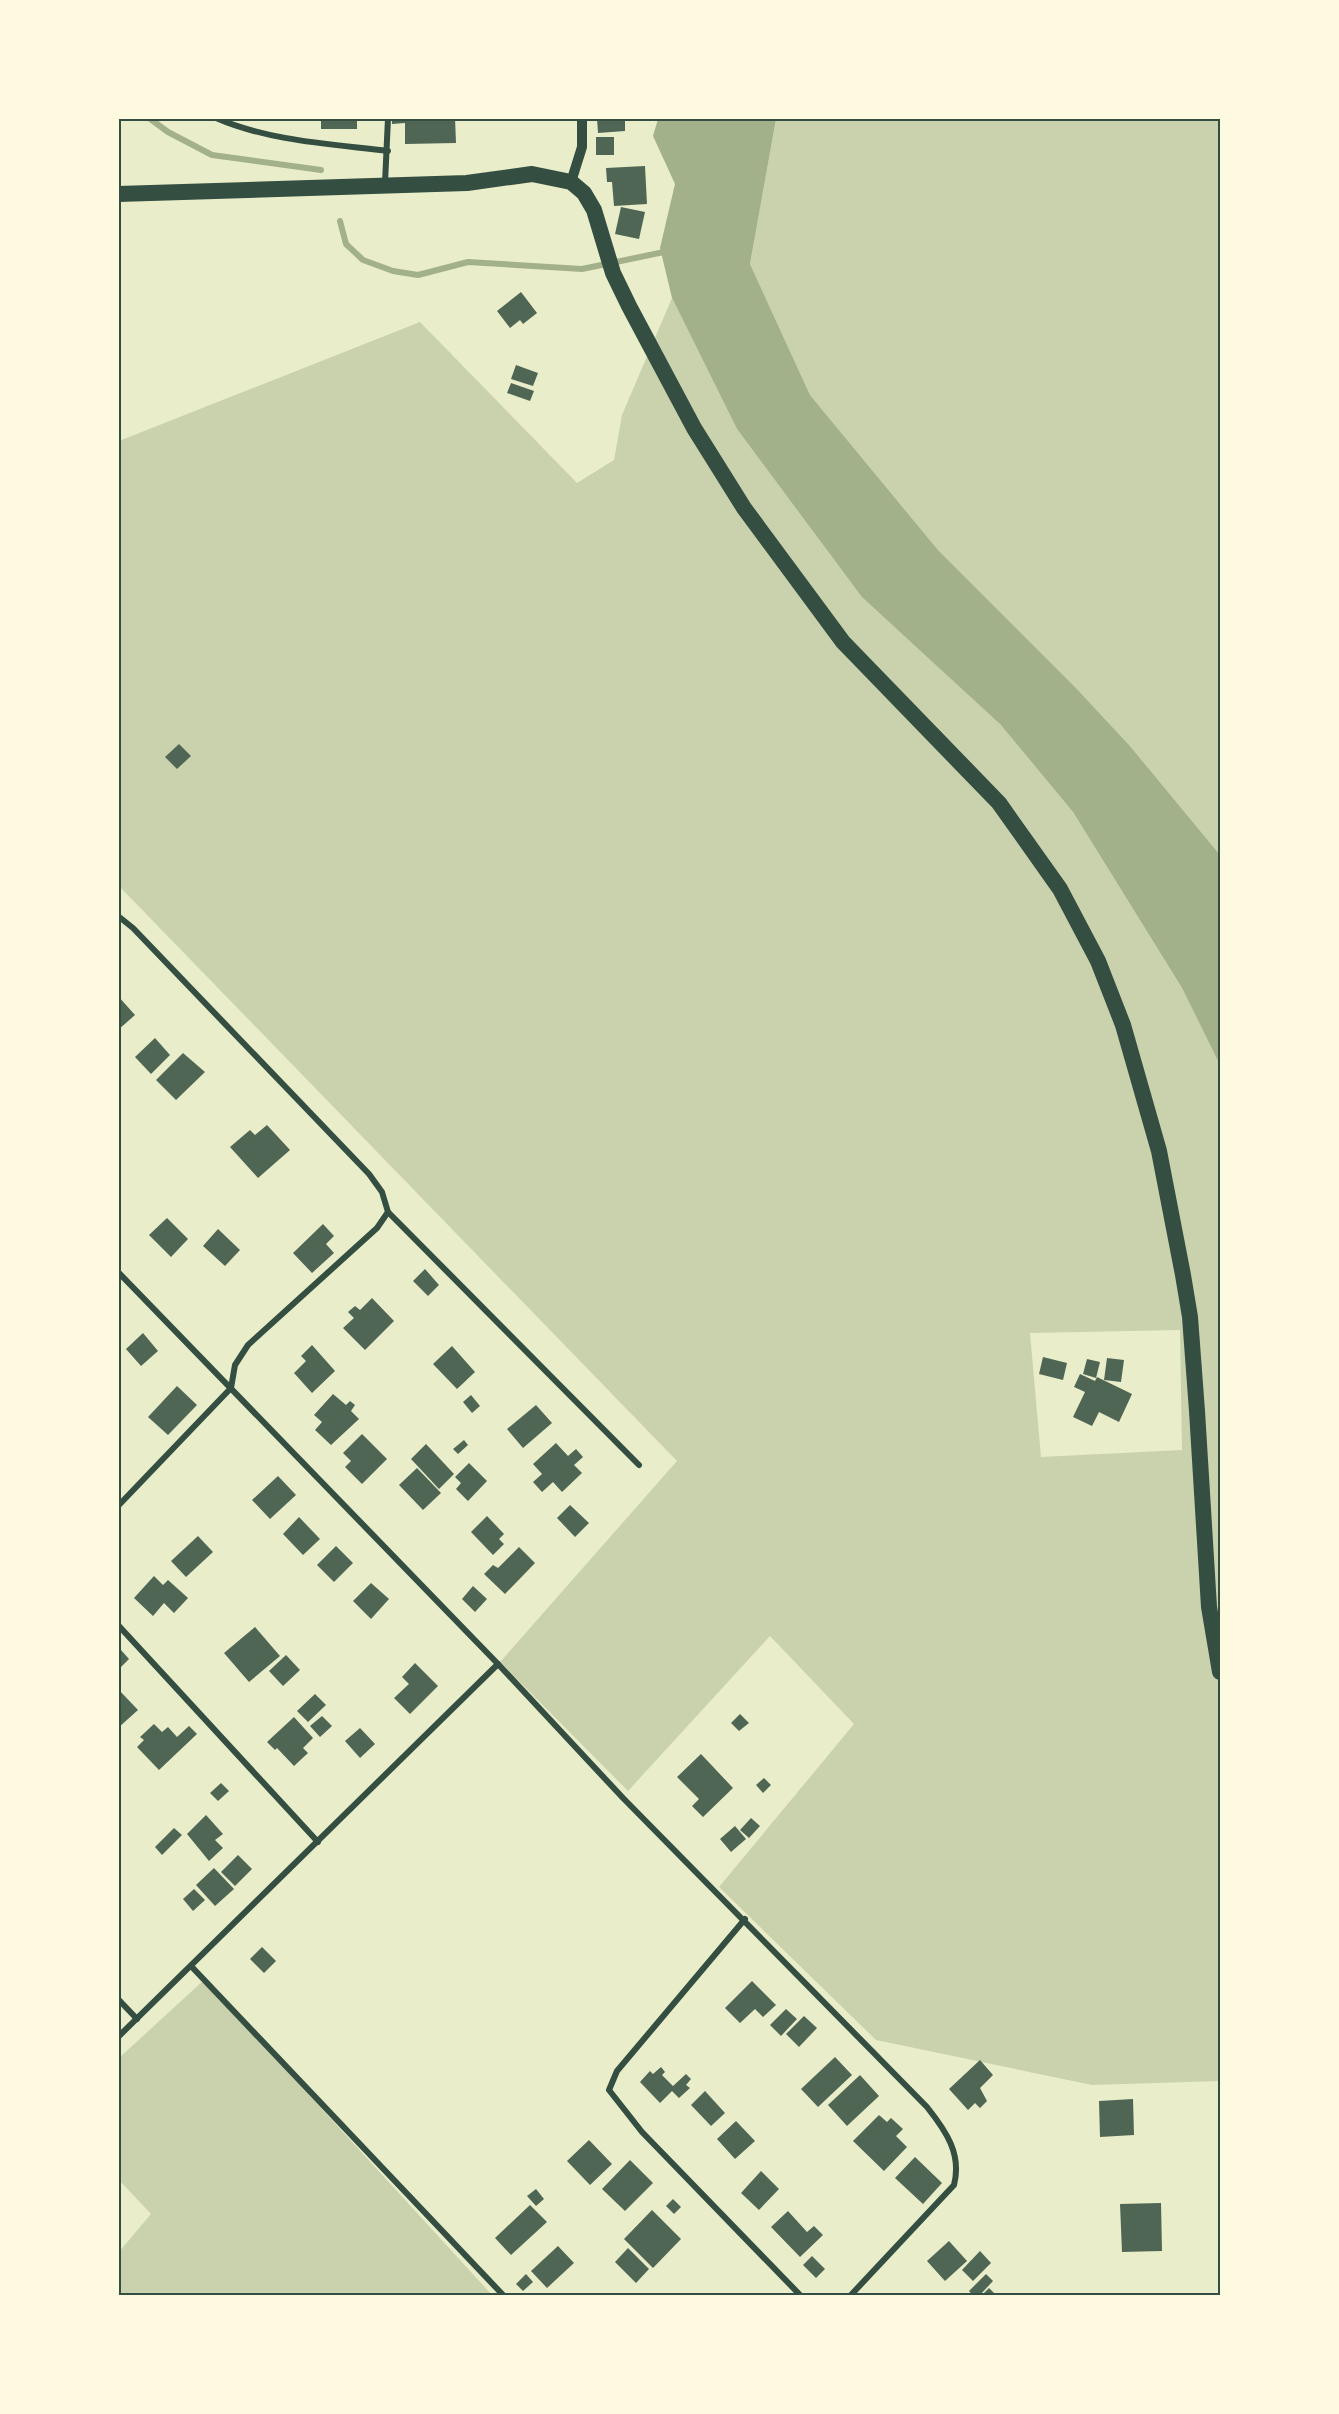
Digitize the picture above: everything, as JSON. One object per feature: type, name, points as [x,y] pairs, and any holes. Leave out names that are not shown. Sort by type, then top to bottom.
[{"type":"highway","points":[[118,194],[466,183],[532,174],[571,182],[584,193],[594,210],[613,273],[694,428],[751,518],[843,642],[999,803],[1060,889],[1098,961],[1123,1026],[1159,1151],[1183,1275],[1195,1387],[1209,1607],[1221,1672]]},
{"type":"street","points":[[216,118],[245,129],[294,139],[388,151]]},
{"type":"street","points":[[384,186],[388,151],[388,118]]},
{"type":"street","points":[[571,182],[582,147],[582,118]]},
{"type":"street","points":[[118,916],[133,928],[369,1174],[382,1192],[388,1212],[639,1465]]},
{"type":"street","points":[[118,1506],[231,1388],[236,1365],[248,1345],[377,1228],[388,1212]]},
{"type":"street","points":[[118,1272],[943,2126],[953,2146],[957,2171],[954,2186],[850,2295]]},
{"type":"street","points":[[118,1624],[318,1842]]},
{"type":"street","points":[[118,2037],[498,1664]]},
{"type":"street","points":[[745,1919],[617,2071],[609,2090],[642,2132],[801,2295]]},
{"type":"street","points":[[191,1966],[504,2295]]},
{"type":"street","points":[[118,1999],[137,2019]]},
{"type":"shaded area","points":[[658,119],[776,119],[750,264],[810,395],[938,550],[1076,688],[1130,746],[1220,855],[1220,1088],[1219,1063],[1182,988],[1073,812],[1000,724],[862,597],[737,429],[672,298],[660,248],[675,184],[653,136]]},
{"type":"shaded area","points":[[776,119],[1220,119],[1220,855],[1130,746],[1076,688],[938,550],[810,395],[750,264]]},
{"type":"shaded area","points":[[672,298],[737,429],[796,506],[1000,724],[1073,812],[1182,988],[1219,1063],[1220,2081],[1092,2085],[876,2040],[719,1887],[854,1724],[770,1636],[628,1791],[500,1662],[677,1461],[119,886],[119,441],[420,322],[577,483],[614,460],[622,415]],"holes":[[[1180,1330],[1182,1450],[1041,1457],[1030,1333]]]},
{"type":"shaded area","points":[[204,1980],[492,2295],[119,2295],[118,2253],[151,2214],[119,2180],[119,2058]]},
{"type":"building","points":[[321,118],[357,118],[357,129],[321,129]]},
{"type":"building","points":[[392,118],[455,118],[456,143],[405,144],[405,123],[392,124]]},
{"type":"building","points":[[597,118],[625,118],[625,131],[598,133]]},
{"type":"building","points":[[596,137],[614,137],[614,155],[596,155]]},
{"type":"building","points":[[645,166],[647,204],[614,206],[612,182],[607,182],[606,168]]},
{"type":"building","points":[[621,207],[645,212],[639,239],[615,234]]},
{"type":"building","points":[[521,292],[537,313],[523,324],[520,320],[510,328],[497,311]]},
{"type":"building","points":[[516,365],[538,373],[533,386],[511,379]]},
{"type":"building","points":[[511,383],[534,391],[530,401],[507,393]]},
{"type":"building","points":[[179,744],[191,756],[177,769],[165,757]]},
{"type":"building","points":[[118,996],[135,1015],[118,1030]]},
{"type":"building","points":[[155,1038],[170,1055],[151,1074],[135,1057]]},
{"type":"building","points":[[183,1053],[205,1072],[176,1100],[156,1080]]},
{"type":"building","points":[[267,1125],[290,1150],[258,1178],[230,1147],[250,1130],[255,1135]]},
{"type":"building","points":[[167,1218],[188,1239],[171,1257],[149,1235]]},
{"type":"building","points":[[323,1224],[334,1236],[326,1244],[334,1253],[312,1273],[293,1253]]},
{"type":"building","points":[[218,1229],[240,1250],[225,1266],[203,1246]]},
{"type":"building","points":[[425,1269],[439,1285],[428,1296],[413,1281]]},
{"type":"building","points":[[372,1298],[394,1321],[365,1350],[343,1328],[354,1318],[348,1312],[355,1306],[360,1310]]},
{"type":"building","points":[[143,1333],[158,1351],[141,1366],[126,1349]]},
{"type":"building","points":[[312,1345],[335,1371],[312,1393],[294,1373],[306,1361],[301,1356]]},
{"type":"building","points":[[452,1346],[475,1372],[457,1389],[433,1364]]},
{"type":"building","points":[[1043,1357],[1067,1363],[1063,1380],[1039,1374]]},
{"type":"building","points":[[1107,1358],[1124,1360],[1121,1382],[1104,1380]]},
{"type":"building","points":[[1087,1359],[1100,1362],[1096,1378],[1083,1374]]},
{"type":"building","points":[[1080,1374],[1095,1381],[1097,1377],[1132,1394],[1119,1422],[1099,1412],[1092,1426],[1073,1417],[1085,1392],[1074,1387]]},
{"type":"building","points":[[177,1386],[197,1405],[168,1435],[148,1417]]},
{"type":"building","points":[[333,1394],[346,1405],[350,1401],[355,1405],[351,1411],[359,1419],[331,1445],[315,1430],[322,1422],[314,1415]]},
{"type":"building","points":[[471,1395],[480,1406],[472,1413],[463,1402]]},
{"type":"building","points":[[536,1405],[552,1423],[523,1448],[507,1429]]},
{"type":"building","points":[[362,1434],[387,1459],[362,1484],[345,1467],[351,1461],[343,1453]]},
{"type":"building","points":[[464,1440],[468,1445],[458,1454],[453,1449]]},
{"type":"building","points":[[556,1443],[568,1456],[576,1449],[583,1457],[574,1465],[582,1473],[562,1492],[553,1482],[542,1492],[533,1482],[542,1474],[533,1464]]},
{"type":"building","points":[[426,1444],[454,1474],[439,1489],[411,1459]]},
{"type":"building","points":[[469,1463],[487,1481],[468,1501],[456,1489],[461,1483],[455,1477]]},
{"type":"building","points":[[417,1468],[441,1493],[423,1510],[399,1485]]},
{"type":"building","points":[[278,1476],[296,1495],[270,1519],[252,1500]]},
{"type":"building","points":[[570,1505],[589,1523],[575,1537],[557,1518]]},
{"type":"building","points":[[487,1516],[504,1534],[499,1539],[504,1544],[493,1555],[471,1532]]},
{"type":"building","points":[[299,1517],[320,1539],[303,1555],[283,1534]]},
{"type":"building","points":[[198,1536],[213,1552],[186,1577],[171,1561]]},
{"type":"building","points":[[336,1546],[353,1563],[334,1582],[317,1565]]},
{"type":"building","points":[[519,1547],[535,1563],[505,1594],[484,1574],[493,1565],[498,1568]]},
{"type":"building","points":[[154,1576],[163,1585],[168,1580],[188,1598],[174,1613],[164,1603],[153,1616],[134,1598]]},
{"type":"building","points":[[371,1583],[389,1599],[371,1619],[353,1601]]},
{"type":"building","points":[[473,1586],[487,1599],[475,1612],[462,1599]]},
{"type":"building","points":[[255,1627],[280,1656],[249,1682],[224,1653]]},
{"type":"building","points":[[121,1650],[129,1659],[118,1670],[118,1653]]},
{"type":"building","points":[[286,1655],[300,1670],[283,1686],[269,1671]]},
{"type":"building","points":[[415,1663],[438,1686],[410,1714],[394,1698],[409,1684],[402,1677]]},
{"type":"building","points":[[118,1689],[138,1710],[118,1728]]},
{"type":"building","points":[[315,1694],[326,1705],[308,1722],[297,1711]]},
{"type":"building","points":[[740,1714],[749,1723],[739,1731],[731,1723]]},
{"type":"building","points":[[322,1716],[332,1726],[320,1737],[310,1726]]},
{"type":"building","points":[[294,1717],[313,1738],[303,1748],[308,1753],[294,1766],[277,1748],[275,1750],[267,1742]]},
{"type":"building","points":[[154,1724],[162,1732],[168,1727],[177,1737],[189,1726],[197,1734],[159,1770],[137,1747],[144,1740],[140,1737]]},
{"type":"building","points":[[360,1728],[375,1744],[360,1758],[345,1741]]},
{"type":"building","points":[[701,1754],[733,1788],[703,1817],[692,1806],[699,1799],[677,1777]]},
{"type":"building","points":[[764,1778],[771,1785],[763,1793],[756,1785]]},
{"type":"building","points":[[221,1783],[229,1791],[218,1801],[210,1793]]},
{"type":"building","points":[[206,1815],[223,1834],[215,1840],[223,1848],[209,1861],[187,1834]]},
{"type":"building","points":[[751,1818],[760,1826],[749,1838],[740,1830]]},
{"type":"building","points":[[735,1826],[746,1839],[731,1852],[720,1839]]},
{"type":"building","points":[[174,1828],[182,1835],[162,1855],[155,1847]]},
{"type":"building","points":[[238,1855],[252,1869],[235,1886],[221,1872]]},
{"type":"building","points":[[214,1868],[234,1889],[215,1906],[196,1885]]},
{"type":"building","points":[[194,1889],[205,1900],[193,1911],[183,1899]]},
{"type":"building","points":[[262,1947],[276,1961],[264,1973],[250,1959]]},
{"type":"building","points":[[752,1981],[776,2005],[763,2017],[755,2009],[740,2023],[725,2008]]},
{"type":"building","points":[[786,2009],[797,2019],[781,2036],[770,2025]]},
{"type":"building","points":[[804,2016],[817,2028],[799,2047],[786,2034]]},
{"type":"building","points":[[835,2057],[852,2075],[818,2107],[801,2089]]},
{"type":"building","points":[[980,2060],[993,2075],[980,2088],[987,2101],[980,2108],[975,2103],[968,2110],[949,2089]]},
{"type":"building","points":[[661,2067],[665,2072],[662,2075],[673,2086],[686,2074],[691,2079],[686,2085],[690,2088],[679,2098],[672,2091],[660,2103],[640,2082],[650,2071],[653,2074]]},
{"type":"building","points":[[860,2075],[879,2096],[847,2126],[828,2105]]},
{"type":"building","points":[[705,2091],[725,2113],[711,2126],[691,2105]]},
{"type":"building","points":[[1133,2099],[1134,2135],[1100,2137],[1099,2101]]},
{"type":"building","points":[[879,2115],[887,2122],[891,2118],[903,2129],[896,2136],[907,2147],[884,2171],[853,2141]]},
{"type":"building","points":[[736,2121],[755,2141],[735,2159],[717,2139]]},
{"type":"building","points":[[589,2140],[612,2164],[590,2185],[567,2161]]},
{"type":"building","points":[[915,2157],[942,2183],[923,2204],[895,2178]]},
{"type":"building","points":[[630,2160],[653,2183],[625,2211],[602,2189]]},
{"type":"building","points":[[761,2171],[779,2189],[759,2210],[741,2193]]},
{"type":"building","points":[[536,2189],[544,2199],[536,2206],[527,2196]]},
{"type":"building","points":[[673,2199],[681,2207],[674,2214],[666,2206]]},
{"type":"building","points":[[1161,2203],[1162,2251],[1122,2252],[1120,2204]]},
{"type":"building","points":[[530,2205],[547,2222],[511,2255],[495,2238]]},
{"type":"building","points":[[652,2210],[681,2239],[653,2268],[624,2239]]},
{"type":"building","points":[[788,2211],[807,2232],[814,2226],[823,2235],[800,2257],[771,2227]]},
{"type":"building","points":[[949,2241],[967,2261],[945,2281],[927,2261]]},
{"type":"building","points":[[558,2246],[574,2263],[547,2288],[531,2271]]},
{"type":"building","points":[[628,2248],[649,2269],[636,2283],[615,2262]]},
{"type":"building","points":[[980,2251],[991,2263],[973,2281],[962,2270]]},
{"type":"building","points":[[812,2256],[825,2269],[816,2278],[803,2265]]},
{"type":"building","points":[[526,2274],[533,2282],[523,2291],[516,2284]]},
{"type":"building","points":[[986,2274],[993,2281],[979,2296],[973,2296],[969,2291]]},
{"type":"building","points":[[989,2288],[997,2296],[981,2296]]},
{"type":"waterway","points":[[149,118],[168,132],[212,155],[321,170]]},
{"type":"waterway","points":[[340,221],[346,244],[363,260],[393,271],[418,275],[468,262],[582,269],[669,251]]}]
